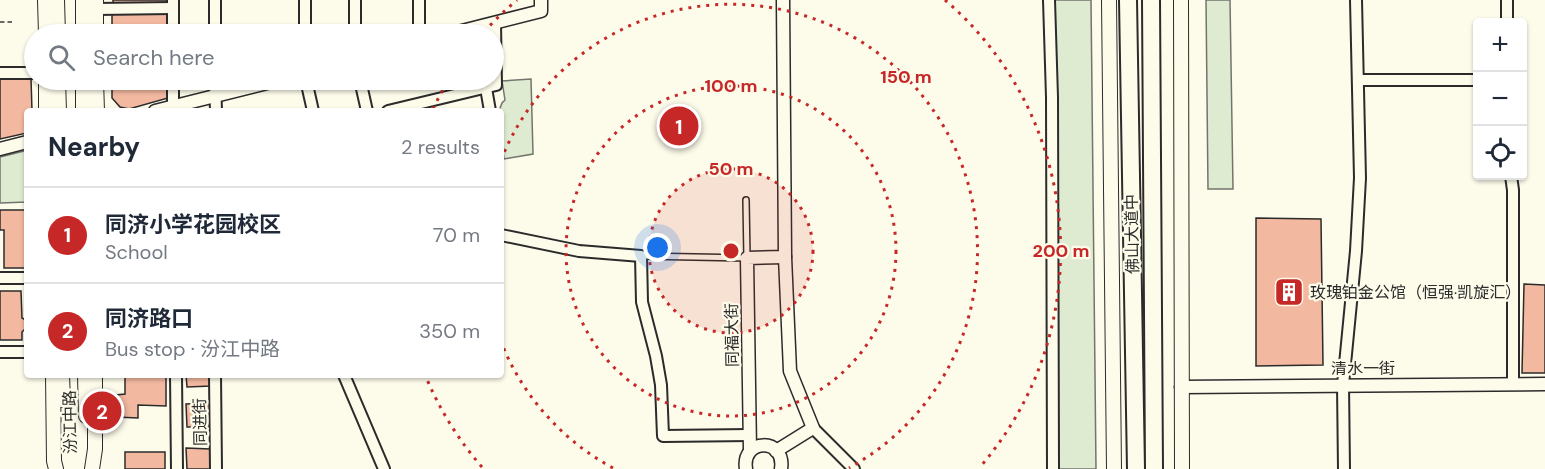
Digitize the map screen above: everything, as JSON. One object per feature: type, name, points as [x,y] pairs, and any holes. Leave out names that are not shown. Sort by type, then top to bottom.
[{"type":"highway","name":"佛山大道中","points":[[1128,0],[1136,469]]},
{"type":"highway","name":"佛山大道中","points":[[1151,0],[1154,469]]},
{"type":"main road","points":[[45,0],[45,24]]},
{"type":"main road","points":[[57,0],[58,24]]},
{"type":"main road","points":[[83,0],[83,24]]},
{"type":"main road","points":[[1108,0],[1114,469]]},
{"type":"main road","points":[[1181,0],[1182,469]]},
{"type":"main road","points":[[96,4],[96,24]]},
{"type":"main road","points":[[46,90],[46,108]]},
{"type":"main road","points":[[58,90],[59,108]]},
{"type":"main road","points":[[83,90],[84,108]]},
{"type":"main road","points":[[96,90],[97,108]]},
{"type":"main road","points":[[53,378],[56,469]]},
{"type":"main road","name":"汾江中路","points":[[62,378],[63,469]]},
{"type":"main road","name":"汾江中路","points":[[85,378],[87,469]]},
{"type":"main road","points":[[92,469],[95,449],[95,378]]},
{"type":"street","points":[[215,0],[215,24]]},
{"type":"street","points":[[305,0],[305,24]]},
{"type":"street","points":[[355,24],[356,0]]},
{"type":"street","points":[[419,0],[419,24]]},
{"type":"street","points":[[491,24],[541,11],[541,0]]},
{"type":"street","points":[[783,0],[785,257],[790,371],[813,428],[854,469]]},
{"type":"street","points":[[1049,0],[1052,97],[1053,469]]},
{"type":"street","points":[[1344,469],[1343,384],[1356,252],[1360,178],[1356,0]]},
{"type":"street","points":[[1507,0],[1507,18]]},
{"type":"street","points":[[96,4],[173,4],[173,24]]},
{"type":"street","points":[[0,73],[24,73]]},
{"type":"street","points":[[1359,80],[1473,80]]},
{"type":"street","points":[[173,90],[173,108]]},
{"type":"street","points":[[215,90],[216,108]]},
{"type":"street","points":[[176,108],[239,90]]},
{"type":"street","points":[[309,90],[313,108]]},
{"type":"street","points":[[362,90],[366,108]]},
{"type":"street","points":[[400,108],[475,90]]},
{"type":"street","points":[[490,108],[491,90]]},
{"type":"street","points":[[0,149],[24,143]]},
{"type":"street","points":[[1512,180],[1514,190],[1514,384]]},
{"type":"street","points":[[504,236],[579,251],[640,256],[642,302],[661,385],[663,436],[750,435]]},
{"type":"street","points":[[747,258],[785,257]]},
{"type":"street","name":"同福大街","points":[[746,469],[746,458],[750,450],[747,258]]},
{"type":"street","points":[[0,278],[24,278]]},
{"type":"street","points":[[0,352],[24,352]]},
{"type":"street","points":[[176,378],[177,469]]},
{"type":"street","name":"同进街","points":[[215,378],[216,469]]},
{"type":"street","points":[[345,378],[384,469]]},
{"type":"street","name":"清水一街","points":[[1181,387],[1545,384]]},
{"type":"street","points":[[776,451],[813,428]]},
{"type":"street","points":[[750,450],[766,445],[776,451],[782,462],[781,469]]},
{"type":"lane","points":[[640,256],[747,258],[746,200]]},
{"type":"path","points":[[0,22],[12,22]]},
{"type":"green space","points":[[1053,0],[1091,0],[1096,469],[1057,469]]},
{"type":"green space","points":[[1206,0],[1230,0],[1233,189],[1208,189]]},
{"type":"green space","points":[[531,79],[533,154],[504,159],[504,108],[500,108],[505,100],[504,81]]},
{"type":"green space","points":[[24,151],[24,202],[0,203],[0,157]]},
{"type":"building","points":[[113,0],[168,0],[168,5],[113,5]]},
{"type":"building","points":[[168,9],[168,24],[112,24],[112,10]]},
{"type":"building","points":[[0,78],[24,78],[24,90],[31,90],[32,108],[24,108],[24,134],[0,139]]},
{"type":"building","points":[[112,90],[168,90],[168,98],[133,108],[120,107],[112,98]]},
{"type":"building","points":[[0,210],[24,210],[24,268],[4,268],[4,230],[0,230]]},
{"type":"building","name":"玫瑰铂金公馆（恒强·凯旋汇）","points":[[1256,218],[1321,219],[1323,365],[1256,366]]},
{"type":"building","points":[[1524,284],[1545,285],[1545,373],[1522,373]]},
{"type":"building","points":[[0,291],[21,291],[22,318],[24,319],[22,340],[0,340]]},
{"type":"building","points":[[125,378],[166,378],[166,406],[138,405],[138,418],[116,417],[116,395],[125,394]]},
{"type":"building","points":[[186,378],[211,378],[211,386],[187,387]]},
{"type":"building","points":[[210,403],[210,427],[187,427],[186,404]]},
{"type":"building","points":[[186,448],[210,449],[210,469],[187,469]]},
{"type":"building","points":[[125,452],[165,452],[165,469],[125,469]]},
{"type":"place","name":"同济小学花园校区","points":[[679,126]]},
{"type":"place","name":"玫瑰铂金公馆（恒强·凯旋汇）","points":[[1289,292]]},
{"type":"place","name":"同济路口","points":[[102,411]]}]
